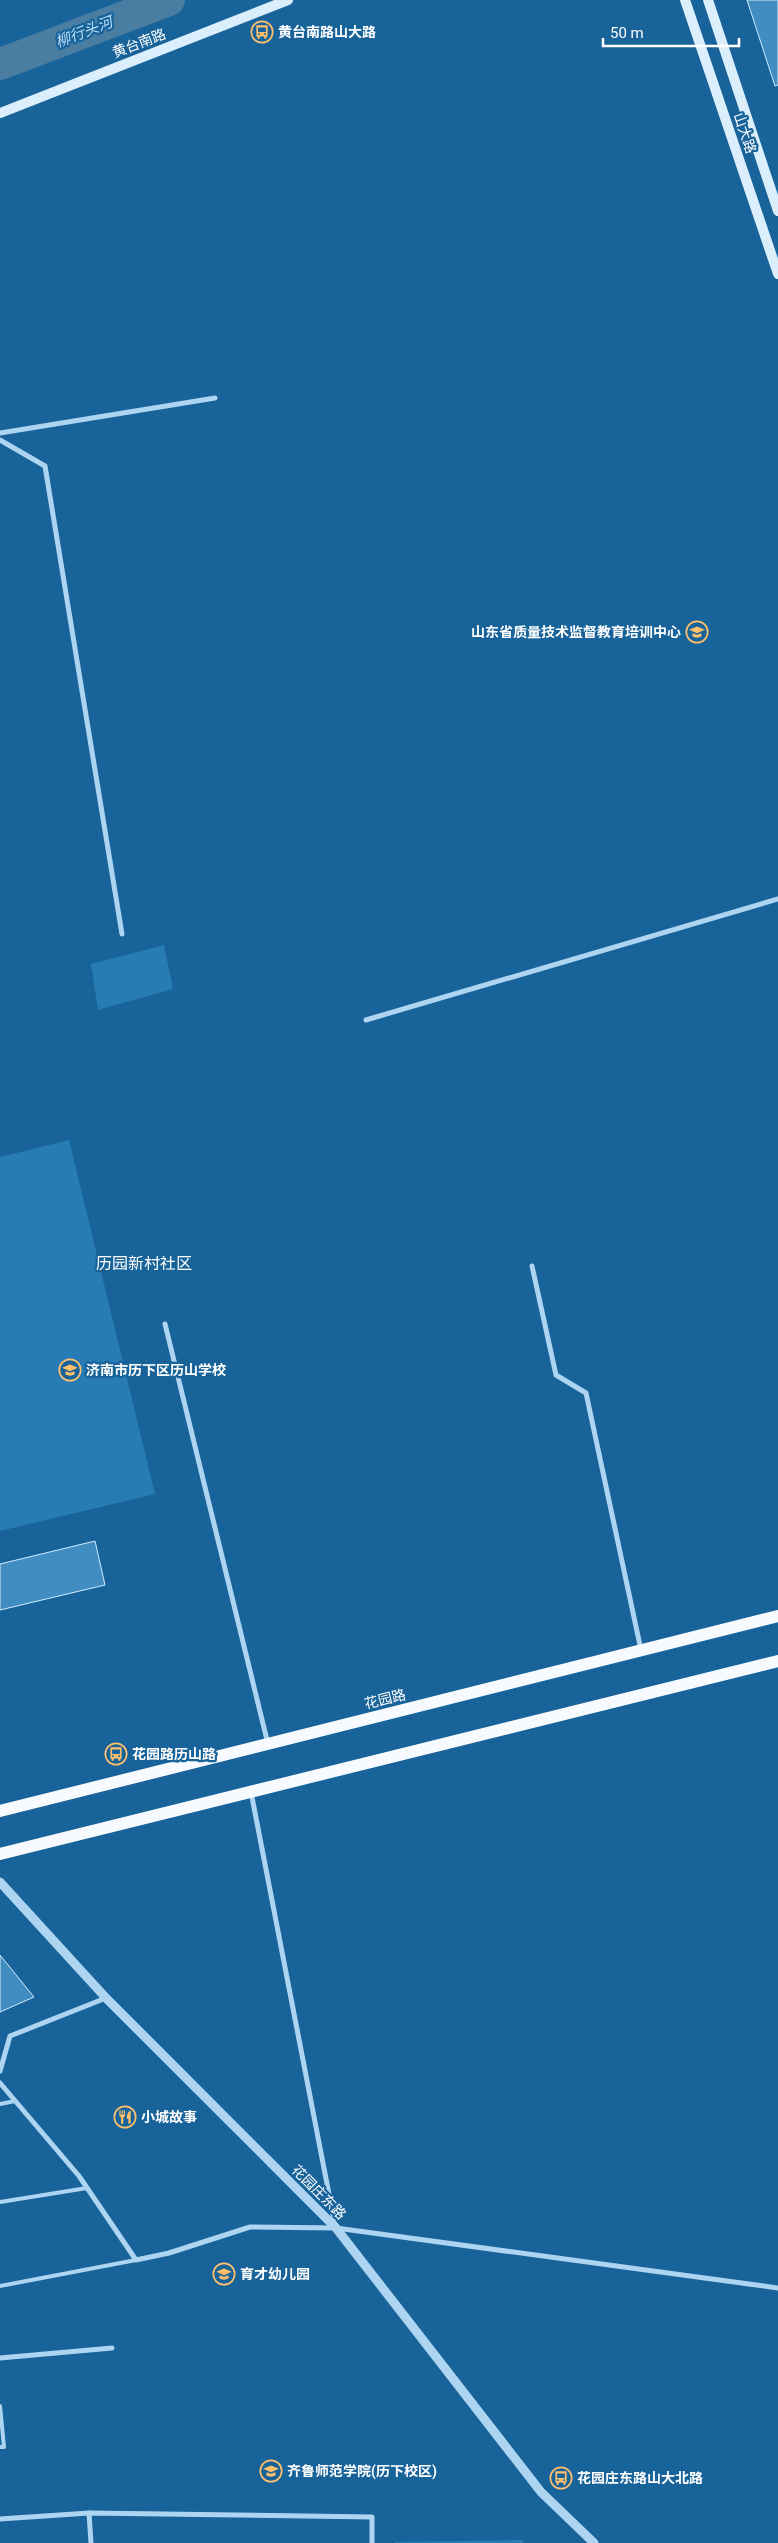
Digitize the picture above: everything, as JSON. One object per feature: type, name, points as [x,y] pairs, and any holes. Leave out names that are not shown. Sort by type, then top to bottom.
[{"type":"main road","name":"黄台南路","points":[[0,113],[288,0]]},
{"type":"main road","name":"山大路","points":[[685,0],[778,274]]},
{"type":"main road","name":"山大路","points":[[708,0],[778,211]]},
{"type":"main road","name":"花园路","points":[[0,1811],[778,1616]]},
{"type":"main road","points":[[0,1854],[778,1661]]},
{"type":"street","points":[[0,433],[216,398]]},
{"type":"street","points":[[0,440],[45,466],[122,934]]},
{"type":"street","points":[[366,1020],[778,899]]},
{"type":"street","points":[[532,1266],[556,1375],[586,1393],[641,1650]]},
{"type":"street","points":[[165,1324],[268,1744]]},
{"type":"street","points":[[251,1792],[336,2228]]},
{"type":"street","name":"花园庄东路","points":[[0,1882],[106,1998],[336,2228],[541,2492],[594,2543]]},
{"type":"street","points":[[0,2071],[10,2036],[106,1998]]},
{"type":"street","points":[[0,2083],[87,2188],[136,2260],[169,2253],[250,2227],[336,2228],[778,2288]]},
{"type":"street","points":[[0,2358],[112,2348]]},
{"type":"street","points":[[89,2513],[91,2543]]},
{"type":"street","points":[[0,2519],[89,2513],[372,2518],[372,2543]]},
{"type":"lane","points":[[0,2104],[15,2101]]},
{"type":"lane","points":[[0,2202],[87,2188]]},
{"type":"lane","points":[[0,2286],[136,2260]]},
{"type":"lane","points":[[0,2406],[4,2447],[0,2447]]},
{"type":"shaded area","points":[[164,945],[173,989],[98,1010],[91,964]]},
{"type":"shaded area","name":"济南市历下区历山学校","points":[[69,1140],[155,1494],[0,1531],[0,1157]]},
{"type":"shaded area","points":[[523,2540],[523,2543],[395,2543],[395,2542]]},
{"type":"building","points":[[747,0],[778,0],[778,85],[775,86]]},
{"type":"building","points":[[95,1541],[105,1585],[0,1610],[0,1564]]},
{"type":"building","points":[[0,1955],[34,1997],[0,2012]]},
{"type":"waterway","name":"柳行头河","points":[[0,64],[169,0]]},
{"type":"place","name":"黄台南路山大路","points":[[262,32]]},
{"type":"place","name":"山东省质量技术监督教育培训中心","points":[[697,632]]},
{"type":"place","name":"济南市历下区历山学校","points":[[70,1370]]},
{"type":"place","name":"花园路历山路","points":[[116,1754]]},
{"type":"place","name":"小城故事","points":[[125,2117]]},
{"type":"place","name":"育才幼儿园","points":[[224,2274]]},
{"type":"place","name":"齐鲁师范学院(历下校区)","points":[[271,2471]]},
{"type":"place","name":"花园庄东路山大北路","points":[[561,2478]]},
{"type":"district","name":"历园新村社区","points":[[144,1263]]}]
